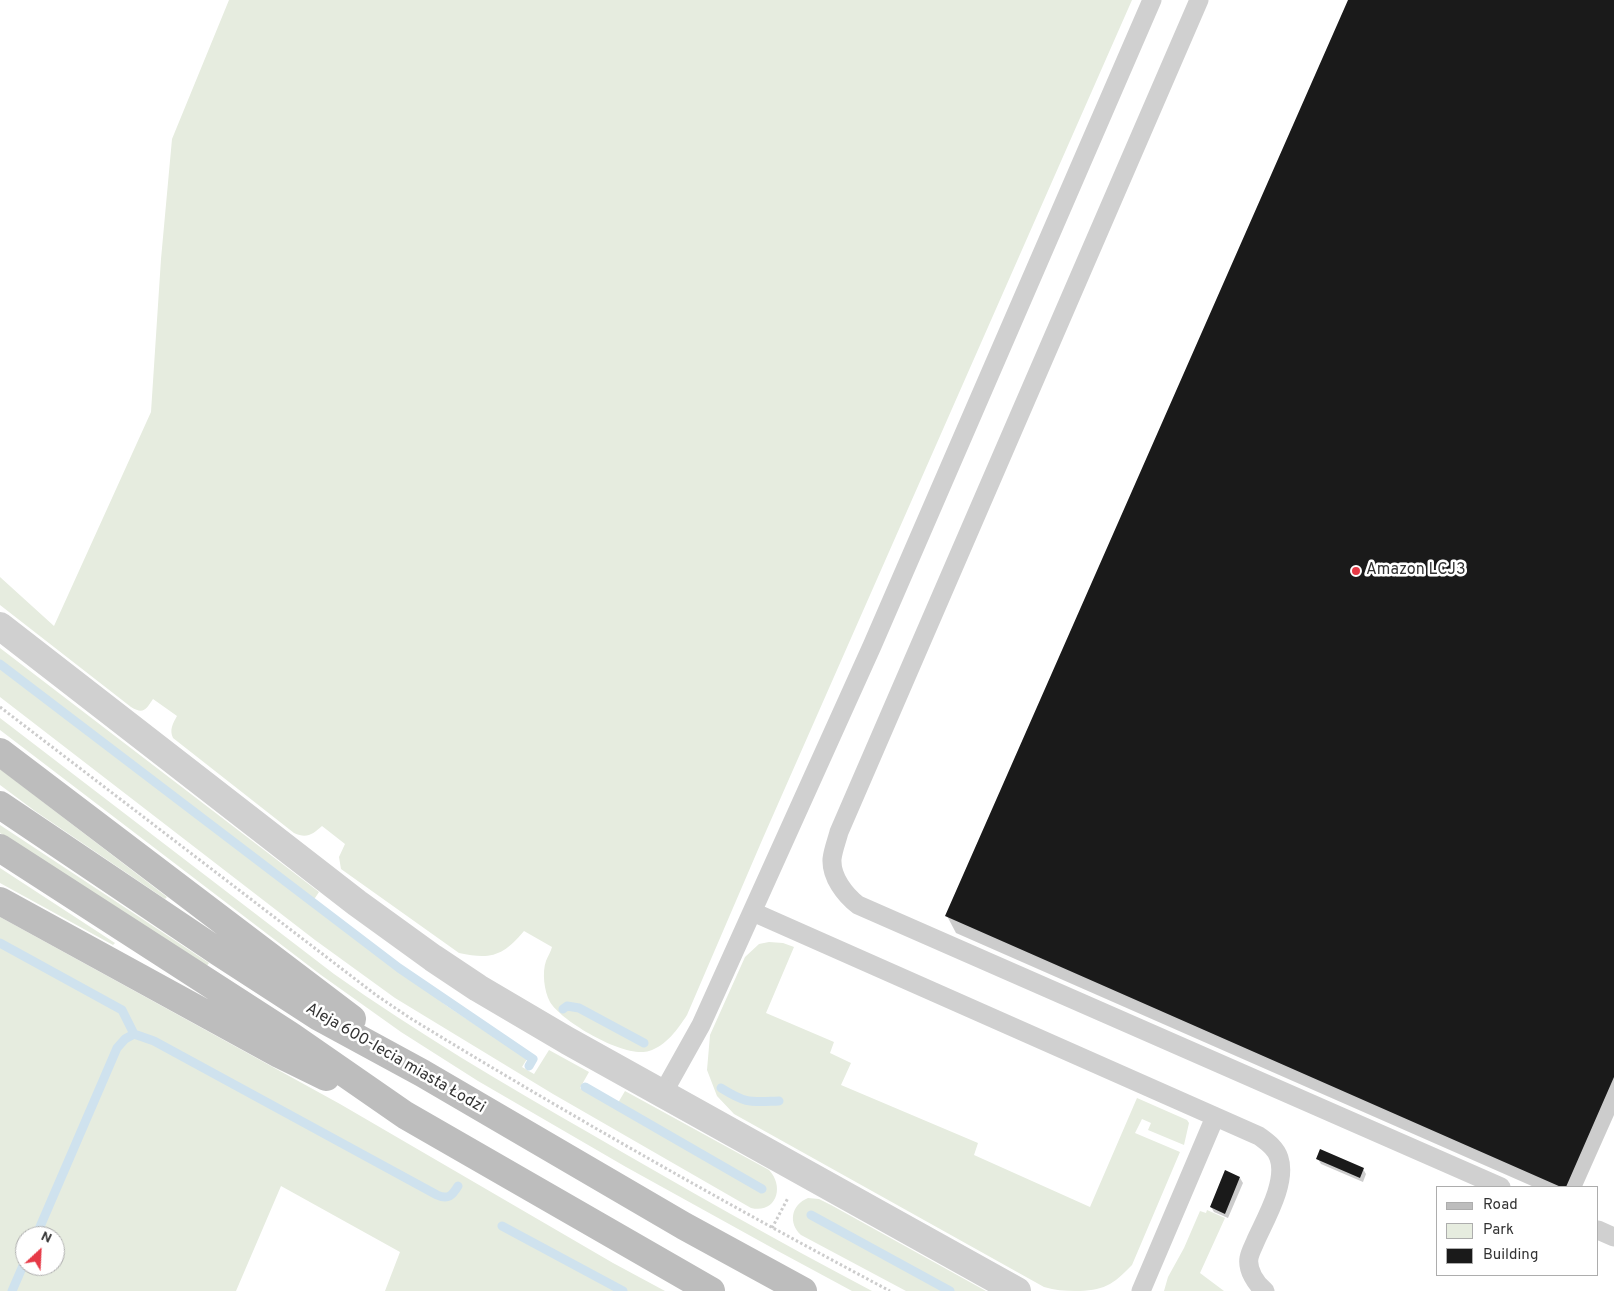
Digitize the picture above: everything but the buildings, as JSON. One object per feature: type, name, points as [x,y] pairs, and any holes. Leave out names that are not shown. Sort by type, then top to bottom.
[{"type":"main road","points":[[0,752],[422,1073]]},
{"type":"main road","name":"Aleja 600-lecia miasta Łodzi","points":[[0,806],[220,954],[319,1017],[422,1073],[684,1226],[803,1291]]},
{"type":"main road","name":"Aleja 600-lecia miasta Łodzi","points":[[0,848],[291,1036],[405,1115],[712,1291]]},
{"type":"main road","points":[[0,901],[279,1054],[405,1115]]},
{"type":"street","points":[[0,626],[273,838],[433,958],[478,988],[568,1041],[1017,1291]]},
{"type":"lane","points":[[663,1093],[701,1025],[753,912],[876,637],[1152,0]]},
{"type":"lane","points":[[1199,0],[839,832],[832,859],[836,878],[848,897],[858,905],[1499,1186]]},
{"type":"lane","points":[[753,912],[1259,1136],[1272,1146],[1279,1157],[1281,1171],[1278,1188],[1249,1258],[1251,1274],[1265,1291]]},
{"type":"lane","points":[[1141,1291],[1216,1116]]},
{"type":"lane","points":[[1599,1230],[1614,1237]]},
{"type":"path","points":[[0,707],[397,1009],[618,1141],[772,1228],[890,1291]]},
{"type":"path","points":[[772,1228],[802,1172]]},
{"type":"green space","points":[[229,0],[1132,0],[687,1015],[671,1036],[655,1049],[639,1052],[626,1050],[595,1037],[567,1019],[557,1010],[548,998],[544,981],[545,965],[552,947],[524,931],[503,951],[496,954],[480,956],[459,953],[341,869],[339,857],[345,844],[322,826],[306,836],[294,833],[173,738],[171,729],[177,716],[153,699],[142,711],[131,707],[0,605],[0,577],[54,626],[151,412],[161,259],[172,139]]},
{"type":"green space","points":[[0,648],[319,892],[311,904],[447,1006],[527,1059],[522,1067],[534,1074],[549,1050],[589,1072],[580,1088],[615,1108],[625,1091],[769,1170],[774,1177],[777,1191],[772,1203],[760,1209],[751,1208],[553,1094],[395,998],[315,940],[0,697]]},
{"type":"green space","points":[[0,718],[334,974],[397,1017],[493,1077],[626,1154],[766,1234],[872,1291],[852,1291],[776,1250],[626,1167],[478,1081],[401,1032],[321,975],[0,730]]},
{"type":"green space","points":[[0,769],[167,897],[165,899],[0,785]]},
{"type":"green space","points":[[0,825],[209,963],[206,967],[0,833]]},
{"type":"green space","points":[[0,868],[115,943],[113,945],[0,883]]},
{"type":"green space","points":[[0,917],[340,1104],[613,1263],[665,1291],[385,1291],[400,1252],[281,1186],[236,1291],[0,1291]]},
{"type":"green space","points":[[769,942],[783,943],[794,947],[766,1013],[834,1042],[830,1053],[851,1063],[841,1085],[978,1143],[974,1155],[1090,1207],[1137,1098],[1187,1120],[1189,1123],[1184,1145],[1148,1130],[1151,1123],[1142,1119],[1135,1133],[1180,1152],[1132,1265],[1113,1282],[1093,1290],[1071,1291],[1044,1287],[734,1114],[717,1096],[707,1070],[710,1035],[745,957],[759,944]]},
{"type":"green space","points":[[808,1198],[819,1199],[831,1205],[986,1291],[906,1291],[801,1235],[794,1225],[793,1215],[798,1205]]},
{"type":"green space","points":[[1207,1210],[1225,1218],[1200,1273],[1224,1291],[1164,1291],[1168,1277],[1184,1248],[1200,1211],[1206,1213]]},
{"type":"waterway","points":[[0,664],[399,968],[533,1059],[529,1066]]},
{"type":"waterway","points":[[0,943],[122,1010],[134,1034]]},
{"type":"waterway","points":[[563,1009],[567,1006],[579,1008],[644,1043]]},
{"type":"waterway","points":[[40,1226],[117,1048],[125,1039],[134,1034],[154,1041],[437,1195],[447,1197],[458,1186]]},
{"type":"waterway","points":[[585,1087],[762,1189]]},
{"type":"waterway","points":[[721,1088],[749,1101],[779,1101]]},
{"type":"waterway","points":[[811,1215],[950,1291]]},
{"type":"waterway","points":[[502,1226],[623,1291]]},
{"type":"waterway","points":[[12,1291],[18,1276]]},
{"type":"place","name":"Amazon LCJ3","points":[[1356,571]]}]
